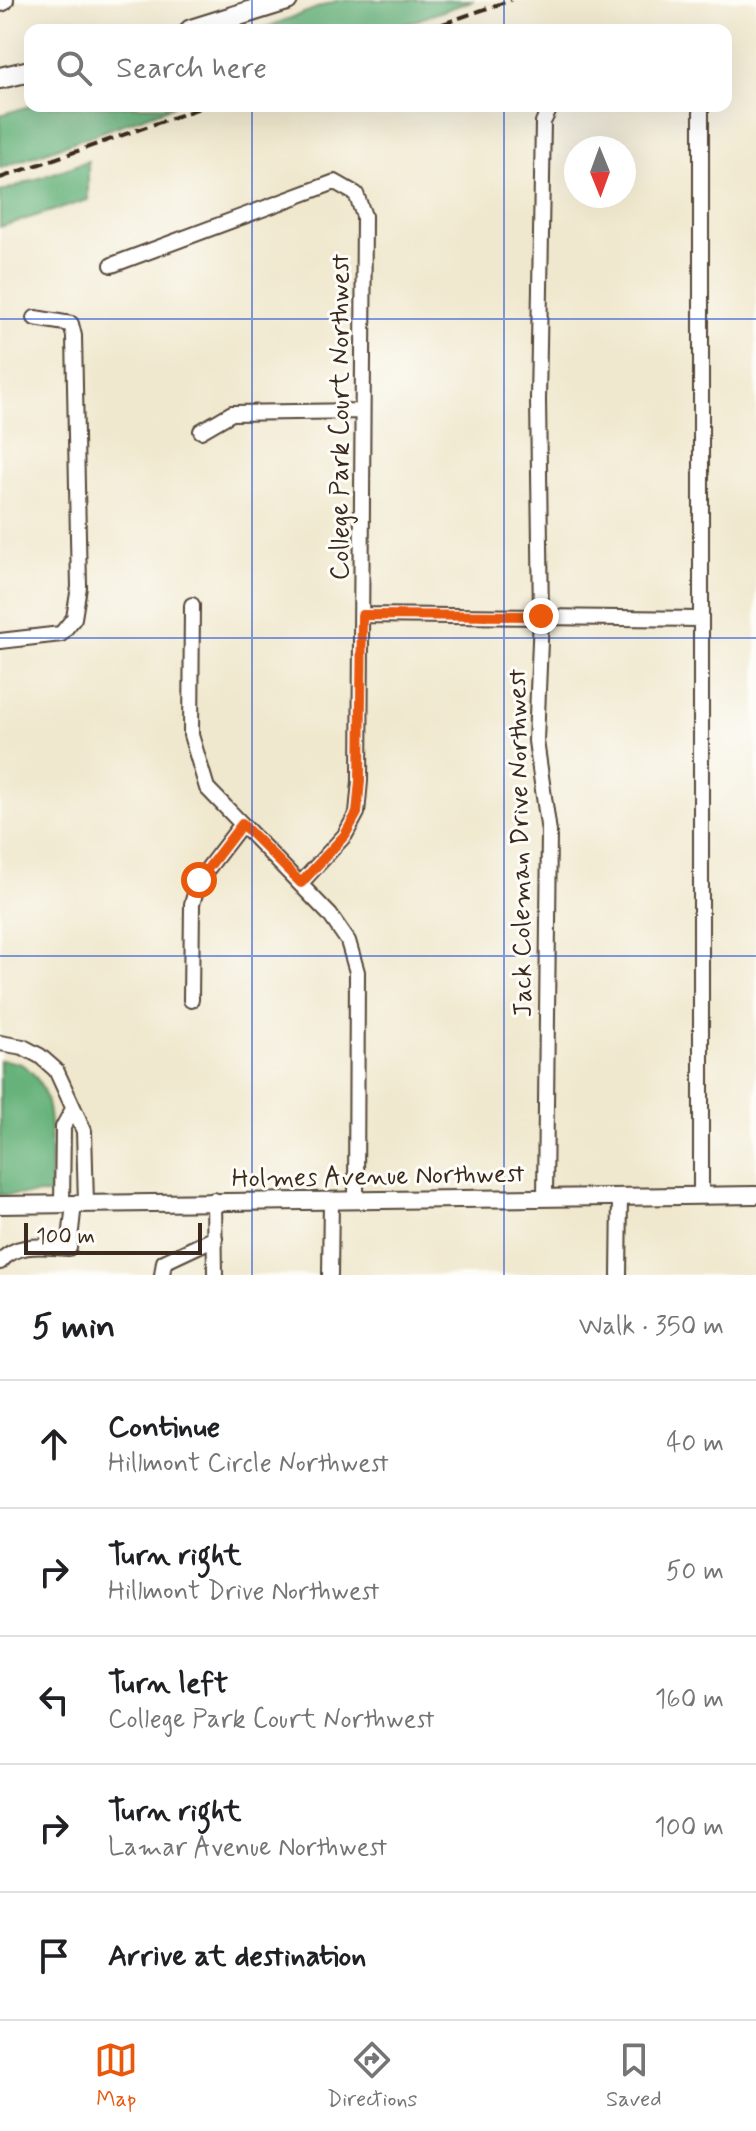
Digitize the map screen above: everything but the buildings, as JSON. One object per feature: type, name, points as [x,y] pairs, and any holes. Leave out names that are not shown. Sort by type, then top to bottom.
[{"type":"highway","points":[[210,24],[287,0]]},
{"type":"highway","points":[[0,78],[24,72]]},
{"type":"main road","name":"Holmes Avenue Northwest","points":[[0,1205],[756,1195]]},
{"type":"street","name":"Jack Coleman Drive Northwest","points":[[545,1197],[549,832],[536,741],[541,616],[538,400],[543,122],[548,112]]},
{"type":"street","points":[[701,112],[701,1196]]},
{"type":"street","name":"College Park Court Northwest","points":[[112,265],[335,182],[356,194],[364,216],[362,615],[357,813],[345,835],[301,883]]},
{"type":"street","points":[[0,641],[61,634],[74,618],[79,587],[74,336],[71,324],[35,318]]},
{"type":"street","points":[[201,431],[232,413],[362,411]]},
{"type":"street","points":[[192,605],[191,735],[207,788],[330,915],[348,941],[357,972],[356,1199]]},
{"type":"street","points":[[362,615],[700,619]]},
{"type":"street","points":[[191,1000],[192,904],[199,880],[242,824]]},
{"type":"street","points":[[0,1043],[23,1047],[56,1070],[84,1131],[69,1248],[30,1246],[16,1250],[0,1262]]},
{"type":"street","points":[[73,1109],[63,1127],[74,1203]]},
{"type":"street","points":[[619,1275],[620,1197]]},
{"type":"street","points":[[214,1200],[215,1275]]},
{"type":"street","points":[[330,1275],[331,1200]]},
{"type":"street","points":[[162,1275],[164,1262],[215,1238]]},
{"type":"green space","points":[[338,0],[474,0],[406,24],[275,24]]},
{"type":"green space","points":[[24,108],[24,112],[157,112],[0,168],[0,115]]},
{"type":"green space","points":[[88,161],[88,200],[0,227],[0,192]]},
{"type":"green space","points":[[0,1060],[24,1066],[43,1090],[50,1124],[50,1194],[0,1195]]},
{"type":"railway","points":[[442,24],[511,0]]},
{"type":"railway","points":[[0,178],[189,112]]},
{"type":"route","points":[[199,880],[242,824],[301,883],[345,835],[357,813],[360,781],[362,615],[541,616]]}]
